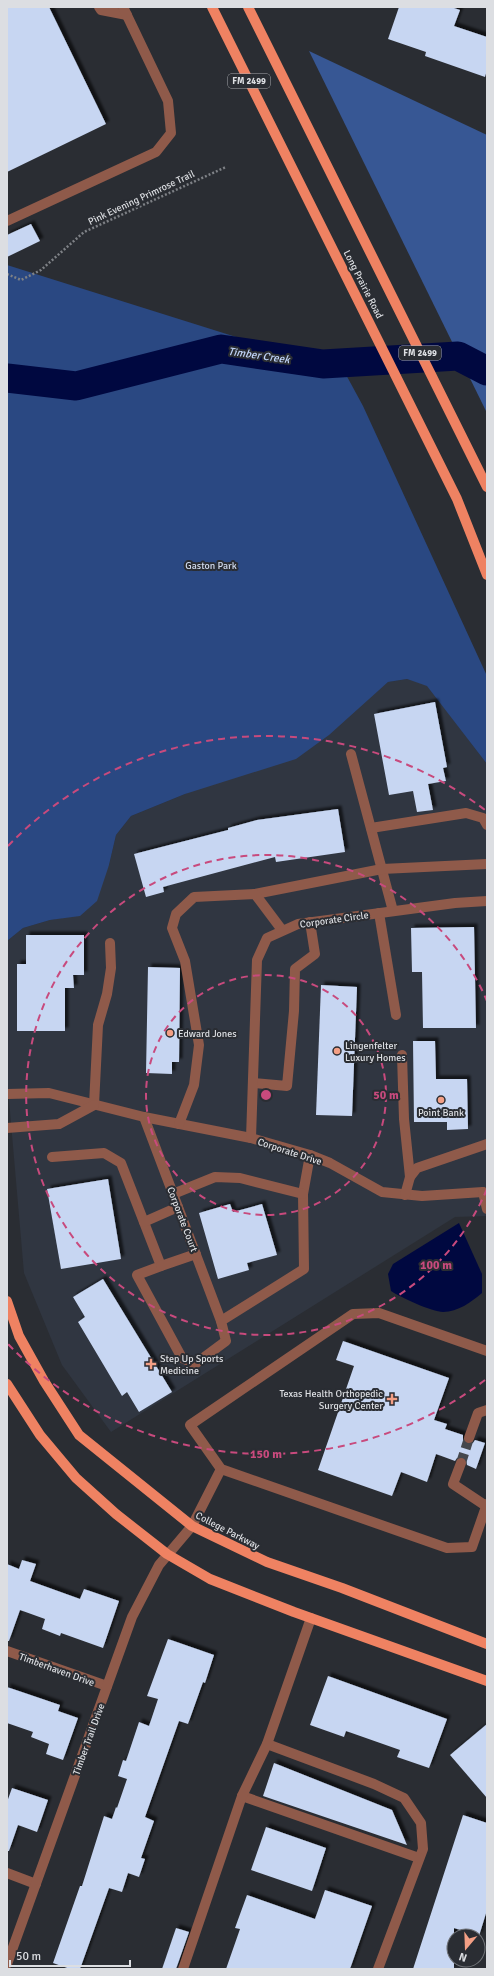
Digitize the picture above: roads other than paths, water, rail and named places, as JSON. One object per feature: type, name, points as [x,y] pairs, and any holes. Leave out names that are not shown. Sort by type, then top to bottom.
[{"type":"main road","name":"Long Prairie Road","points":[[212,7],[457,499],[487,575]]},
{"type":"main road","name":"Long Prairie Road","points":[[248,7],[487,487]]},
{"type":"main road","name":"College Parkway","points":[[7,1301],[19,1336],[44,1381],[79,1435],[192,1526],[267,1562],[350,1591],[487,1644]]},
{"type":"main road","points":[[7,1384],[40,1435],[76,1478],[116,1514],[167,1554],[210,1579],[311,1618],[487,1682]]},
{"type":"street","points":[[7,221],[156,152],[171,133],[168,101],[125,11],[100,10],[99,7]]},
{"type":"street","points":[[352,754],[393,911]]},
{"type":"street","points":[[371,828],[466,813],[483,818],[487,825]]},
{"type":"street","points":[[179,1124],[194,1085],[199,1045],[185,961],[172,928],[176,914],[194,897],[255,894],[382,869],[487,864]]},
{"type":"street","points":[[255,894],[282,930]]},
{"type":"street","name":"Corporate Circle","points":[[252,1138],[257,960],[267,938],[298,924],[393,911],[487,901]]},
{"type":"street","points":[[379,913],[396,1015]]},
{"type":"street","points":[[253,1082],[287,1086],[294,1011],[295,968],[315,954],[310,922]]},
{"type":"street","points":[[7,1128],[59,1124],[94,1105],[98,1025],[107,994],[110,975],[110,943]]},
{"type":"street","points":[[402,1055],[404,1119],[410,1177],[405,1195]]},
{"type":"street","name":"Corporate Drive","points":[[7,1094],[49,1093],[144,1117],[252,1138],[310,1155],[330,1163],[382,1192],[422,1196],[486,1191]]},
{"type":"street","name":"Corporate Court","points":[[144,1117],[221,1321],[226,1341],[195,1364],[182,1358],[137,1275],[161,1266]]},
{"type":"street","points":[[410,1177],[418,1168],[487,1144]]},
{"type":"street","points":[[52,1157],[104,1152],[121,1163],[161,1266],[196,1254]]},
{"type":"street","points":[[221,1321],[304,1269],[303,1194],[310,1155]]},
{"type":"street","points":[[173,1194],[215,1177],[240,1178],[303,1194]]},
{"type":"street","points":[[486,1191],[487,1209]]},
{"type":"street","points":[[144,1222],[178,1207]]},
{"type":"street","points":[[461,1463],[454,1484],[487,1505],[472,1548],[447,1548],[221,1469],[190,1425],[354,1314],[379,1313],[487,1351]]},
{"type":"street","points":[[470,1438],[478,1413],[487,1410]]},
{"type":"street","name":"Timber Trail Drive","points":[[7,1964],[132,1617],[158,1565],[192,1526],[221,1469]]},
{"type":"street","points":[[183,1969],[242,1796],[267,1744],[311,1618]]},
{"type":"street","name":"Timberhaven Drive","points":[[7,1651],[107,1686]]},
{"type":"street","points":[[267,1744],[374,1784],[404,1798],[421,1823],[423,1849],[378,1969]]},
{"type":"street","points":[[242,1796],[419,1858]]},
{"type":"street","points":[[7,1873],[36,1884]]},
{"type":"waterway","name":"Timber Creek","points":[[7,378],[76,386],[221,349],[323,364],[458,356],[487,371]]},
{"type":"tunnel","points":[[461,1463],[469,1438]]},
{"type":"place","name":"Edward Jones","points":[[170,1033]]},
{"type":"place","name":"Lingenfelter Luxury Homes","points":[[337,1051]]},
{"type":"place","name":"Point Bank","points":[[441,1100]]},
{"type":"place","name":"Step Up Sports Medicine","points":[[151,1364]]},
{"type":"place","name":"Texas Health Orthopedic Surgery Center","points":[[392,1399]]},
{"type":"park label","name":"Gaston Park","points":[[211,565]]}]
